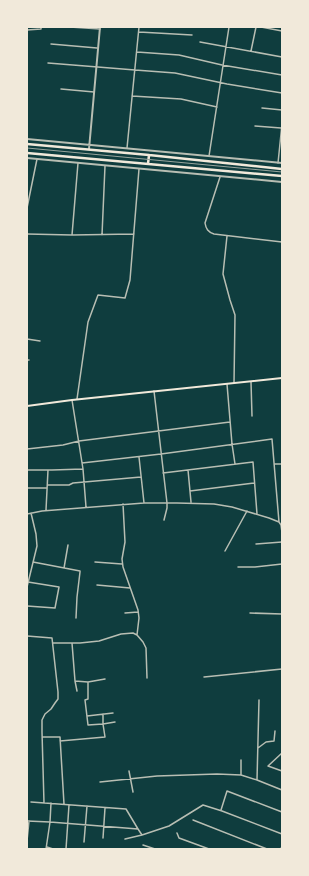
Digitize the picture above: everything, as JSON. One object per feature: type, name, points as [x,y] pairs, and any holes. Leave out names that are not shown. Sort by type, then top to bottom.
[{"type":"main road","points":[[27,144],[282,169]]},
{"type":"main road","points":[[27,153],[282,176]]},
{"type":"main road","points":[[148,164],[149,155]]},
{"type":"main road","points":[[27,406],[76,399],[282,378]]},
{"type":"street","points":[[27,30],[41,29],[41,27]]},
{"type":"street","points":[[70,27],[100,28],[89,150]]},
{"type":"street","points":[[127,148],[139,27]]},
{"type":"street","points":[[209,156],[229,27]]},
{"type":"street","points":[[251,51],[256,27]]},
{"type":"street","points":[[261,27],[282,31]]},
{"type":"street","points":[[139,32],[192,35]]},
{"type":"street","points":[[200,42],[282,57]]},
{"type":"street","points":[[51,44],[98,48]]},
{"type":"street","points":[[137,52],[179,55],[222,65],[282,75]]},
{"type":"street","points":[[48,63],[175,73],[220,83],[282,93]]},
{"type":"street","points":[[61,89],[94,92]]},
{"type":"street","points":[[132,96],[181,99],[217,107]]},
{"type":"street","points":[[262,108],[282,110]]},
{"type":"street","points":[[278,163],[282,124]]},
{"type":"street","points":[[255,126],[282,128]]},
{"type":"street","points":[[27,139],[282,163]]},
{"type":"street","points":[[149,155],[150,150]]},
{"type":"street","points":[[27,158],[282,182]]},
{"type":"street","points":[[27,208],[37,159]]},
{"type":"street","points":[[72,235],[78,163]]},
{"type":"street","points":[[102,235],[105,166]]},
{"type":"street","points":[[76,399],[88,322],[98,295],[125,298],[130,280],[138,169]]},
{"type":"street","points":[[220,177],[205,223],[205,227],[210,233],[282,242]]},
{"type":"street","points":[[27,234],[134,234]]},
{"type":"street","points":[[227,236],[223,274],[235,315],[234,383]]},
{"type":"street","points":[[27,340],[40,341]]},
{"type":"street","points":[[251,382],[252,416]]},
{"type":"street","points":[[228,384],[230,422],[235,464]]},
{"type":"street","points":[[154,391],[167,503],[164,520]]},
{"type":"street","points":[[72,400],[83,468],[86,507]]},
{"type":"street","points":[[27,449],[63,446],[79,441],[230,422]]},
{"type":"street","points":[[82,463],[272,439],[279,522],[282,533]]},
{"type":"street","points":[[139,456],[144,503]]},
{"type":"street","points":[[164,474],[252,462],[257,514]]},
{"type":"street","points":[[274,464],[282,464]]},
{"type":"street","points":[[27,470],[83,468]]},
{"type":"street","points":[[46,511],[48,470]]},
{"type":"street","points":[[188,470],[191,503]]},
{"type":"street","points":[[48,485],[69,485],[73,483],[141,477]]},
{"type":"street","points":[[190,490],[254,483]]},
{"type":"street","points":[[27,488],[48,488]]},
{"type":"street","points":[[27,514],[123,504],[191,503],[214,504],[232,507],[279,522]]},
{"type":"street","points":[[123,504],[125,542],[122,564],[136,601],[139,618],[138,635]]},
{"type":"street","points":[[225,551],[247,511]]},
{"type":"street","points":[[27,588],[28,578],[34,562],[37,546],[31,513]]},
{"type":"street","points":[[256,544],[282,542]]},
{"type":"street","points":[[64,568],[68,545]]},
{"type":"street","points":[[34,562],[77,570],[80,572],[76,618]]},
{"type":"street","points":[[95,562],[122,564]]},
{"type":"street","points":[[238,567],[282,564]]},
{"type":"street","points":[[27,606],[55,608],[59,587],[28,582]]},
{"type":"street","points":[[97,585],[130,588]]},
{"type":"street","points":[[125,612],[138,612]]},
{"type":"street","points":[[250,613],[282,614]]},
{"type":"street","points":[[53,643],[98,641],[133,632],[138,635],[146,648],[147,678]]},
{"type":"street","points":[[27,636],[52,638],[58,692],[58,699],[51,709],[45,714],[42,720],[44,803]]},
{"type":"street","points":[[72,643],[77,691]]},
{"type":"street","points":[[204,677],[282,669]]},
{"type":"street","points":[[76,681],[88,682],[105,679]]},
{"type":"street","points":[[88,682],[88,699],[86,700],[88,725],[115,722]]},
{"type":"street","points":[[257,780],[259,700]]},
{"type":"street","points":[[87,716],[113,713]]},
{"type":"street","points":[[60,740],[105,737],[103,714]]},
{"type":"street","points":[[258,748],[266,742],[274,741],[275,731]]},
{"type":"street","points":[[42,737],[60,737],[64,804]]},
{"type":"street","points":[[282,753],[268,766],[282,771]]},
{"type":"street","points":[[241,760],[241,775]]},
{"type":"street","points":[[129,771],[133,792]]},
{"type":"street","points":[[100,782],[182,774],[241,775],[282,790]]},
{"type":"street","points":[[220,810],[227,791],[282,812]]},
{"type":"street","points":[[31,802],[126,809],[142,834]]},
{"type":"street","points":[[51,803],[46,848],[53,849]]},
{"type":"street","points":[[66,849],[70,805]]},
{"type":"street","points":[[125,839],[169,826],[203,805],[282,834]]},
{"type":"street","points":[[84,842],[87,806]]},
{"type":"street","points":[[103,838],[105,807]]},
{"type":"street","points":[[193,820],[267,849]]},
{"type":"street","points":[[27,841],[28,821],[138,829]]},
{"type":"street","points":[[177,833],[179,838],[209,849]]},
{"type":"street","points":[[143,845],[155,849]]},
{"type":"railway","points":[[27,148],[282,172]]}]
